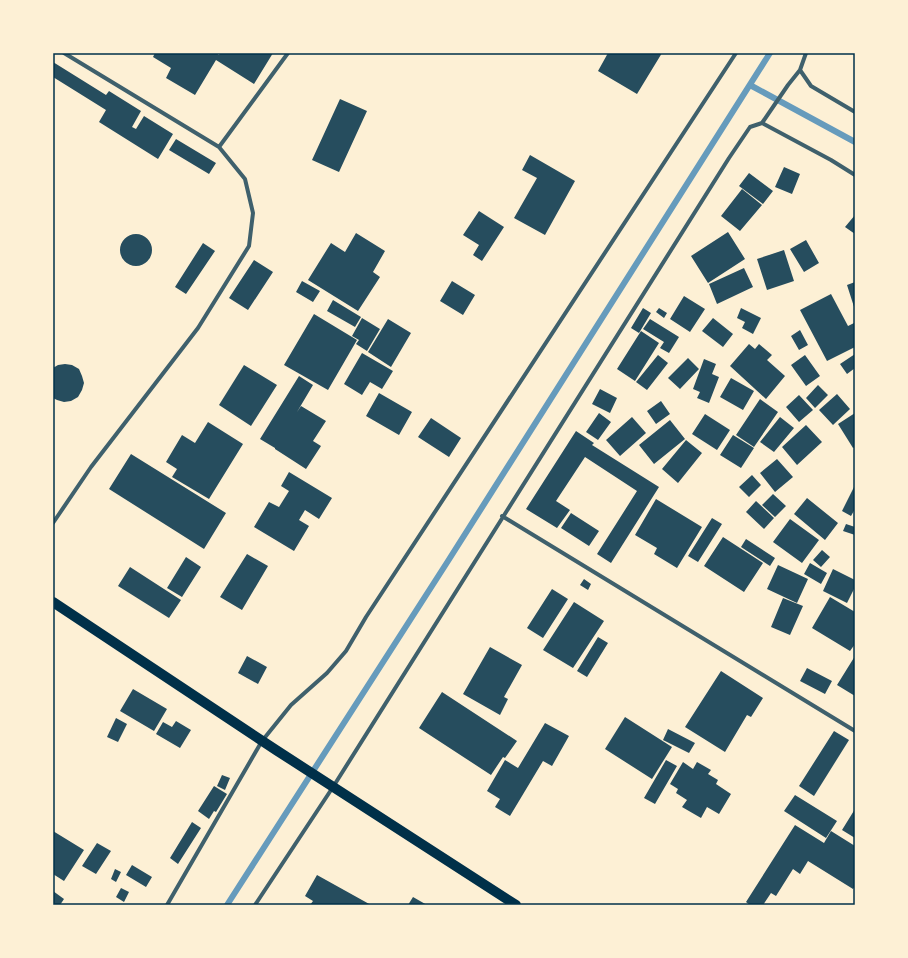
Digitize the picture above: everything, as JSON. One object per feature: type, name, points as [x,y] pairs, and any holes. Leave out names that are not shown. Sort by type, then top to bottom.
[{"type":"main road","points":[[53,602],[262,741],[516,905]]},
{"type":"street","points":[[53,523],[91,467],[198,328],[249,246],[253,213],[245,179],[219,147],[64,53]]},
{"type":"street","points":[[219,147],[288,53]]},
{"type":"street","points":[[167,905],[262,741],[291,705],[327,673],[346,652],[371,610],[736,53]]},
{"type":"street","points":[[255,905],[729,158],[750,127],[762,123],[800,70],[806,53]]},
{"type":"street","points":[[800,70],[811,86],[855,112]]},
{"type":"street","points":[[762,123],[831,160],[855,175]]},
{"type":"street","points":[[502,516],[855,731]]},
{"type":"building","points":[[155,53],[216,53],[219,55],[220,53],[273,53],[254,84],[216,60],[195,95],[166,78],[171,68],[153,57]]},
{"type":"building","points":[[608,53],[662,53],[637,94],[598,71]]},
{"type":"building","points":[[53,62],[106,95],[109,91],[141,111],[132,127],[136,129],[144,116],[173,134],[158,159],[99,122],[106,110],[53,77]]},
{"type":"building","points":[[340,99],[367,111],[339,172],[312,160]]},
{"type":"building","points":[[176,139],[216,163],[209,174],[169,150]]},
{"type":"building","points":[[530,155],[575,181],[545,235],[514,218],[537,178],[522,170]]},
{"type":"building","points":[[784,167],[800,174],[792,194],[775,187]]},
{"type":"building","points":[[749,173],[773,191],[763,204],[739,186]]},
{"type":"building","points":[[742,189],[762,205],[740,231],[721,216]]},
{"type":"building","points":[[479,211],[504,227],[482,261],[473,255],[479,245],[463,235]]},
{"type":"building","points":[[855,215],[855,234],[845,227]]},
{"type":"building","points":[[728,232],[745,259],[708,283],[691,256]]},
{"type":"building","points":[[356,233],[385,251],[373,272],[380,277],[358,311],[308,280],[331,243],[345,252]]},
{"type":"building","points":[[133,234],[139,234],[149,241],[152,250],[151,256],[145,263],[139,266],[133,266],[123,259],[120,253],[120,247],[127,237]]},
{"type":"building","points":[[806,240],[819,263],[804,272],[790,249]]},
{"type":"building","points":[[203,243],[215,251],[186,294],[175,287]]},
{"type":"building","points":[[784,250],[794,281],[767,290],[757,259]]},
{"type":"building","points":[[254,260],[273,272],[248,310],[229,298]]},
{"type":"building","points":[[744,268],[753,287],[717,304],[709,284]]},
{"type":"building","points":[[302,281],[320,291],[313,302],[296,292]]},
{"type":"building","points":[[452,281],[475,295],[463,315],[440,301]]},
{"type":"building","points":[[855,282],[855,310],[847,285]]},
{"type":"building","points":[[831,294],[848,326],[854,323],[855,324],[855,347],[827,361],[800,310]]},
{"type":"building","points":[[684,296],[705,309],[690,332],[670,319]]},
{"type":"building","points":[[333,300],[361,317],[355,327],[327,311]]},
{"type":"building","points":[[643,308],[651,313],[639,333],[631,328]]},
{"type":"building","points":[[659,308],[667,313],[664,318],[656,312]]},
{"type":"building","points":[[741,308],[761,318],[753,334],[742,328],[745,322],[737,318]]},
{"type":"building","points":[[314,314],[357,340],[328,390],[284,365]]},
{"type":"building","points":[[362,318],[380,329],[367,351],[356,344],[359,340],[352,336]]},
{"type":"building","points":[[713,318],[733,334],[723,347],[702,331]]},
{"type":"building","points":[[388,319],[411,333],[391,367],[368,352]]},
{"type":"building","points":[[650,319],[679,337],[669,353],[660,348],[664,342],[643,329]]},
{"type":"building","points":[[800,330],[808,345],[799,350],[791,336]]},
{"type":"building","points":[[641,331],[659,343],[635,381],[617,369]]},
{"type":"building","points":[[749,344],[755,349],[759,344],[772,355],[767,360],[785,376],[766,399],[730,366]]},
{"type":"building","points":[[362,353],[393,371],[382,389],[370,382],[362,395],[344,384]]},
{"type":"building","points":[[855,354],[855,368],[847,374],[840,364]]},
{"type":"building","points":[[658,355],[668,363],[647,390],[636,382]]},
{"type":"building","points":[[805,355],[820,376],[806,386],[791,365]]},
{"type":"building","points":[[688,358],[699,369],[680,389],[668,378]]},
{"type":"building","points":[[704,359],[716,364],[712,374],[719,377],[709,403],[697,398],[700,392],[693,389]]},
{"type":"building","points":[[58,365],[72,365],[79,369],[84,383],[78,397],[71,401],[64,402],[53,398],[53,368]]},
{"type":"building","points":[[244,365],[277,385],[251,426],[219,405]]},
{"type":"building","points":[[299,376],[313,385],[297,412],[301,406],[326,421],[313,441],[321,446],[306,469],[260,439]]},
{"type":"building","points":[[731,378],[754,391],[743,410],[720,397]]},
{"type":"building","points":[[818,385],[828,395],[815,408],[806,398]]},
{"type":"building","points":[[600,389],[617,398],[610,413],[592,404]]},
{"type":"building","points":[[379,393],[412,412],[399,435],[366,416]]},
{"type":"building","points":[[837,394],[850,409],[833,425],[819,410]]},
{"type":"building","points":[[799,395],[813,410],[799,422],[786,407]]},
{"type":"building","points":[[760,399],[778,412],[754,447],[736,435]]},
{"type":"building","points":[[661,401],[670,414],[656,424],[647,411]]},
{"type":"building","points":[[599,413],[611,422],[598,440],[586,432]]},
{"type":"building","points":[[855,413],[855,447],[853,448],[838,424]]},
{"type":"building","points":[[705,414],[730,430],[717,450],[692,434]]},
{"type":"building","points":[[632,417],[646,433],[620,456],[606,440]]},
{"type":"building","points":[[780,417],[794,428],[774,452],[760,442]]},
{"type":"building","points":[[431,418],[461,438],[449,457],[418,437]]},
{"type":"building","points":[[670,420],[685,439],[654,464],[639,445]]},
{"type":"building","points":[[208,422],[243,444],[209,499],[172,477],[177,469],[166,462],[182,435],[195,443]]},
{"type":"building","points":[[806,425],[822,442],[797,465],[782,447]]},
{"type":"building","points":[[576,431],[594,443],[592,445],[659,487],[611,563],[597,554],[637,491],[585,457],[556,501],[570,510],[557,528],[526,509]]},
{"type":"building","points":[[733,435],[754,448],[741,468],[720,455]]},
{"type":"building","points":[[686,440],[702,453],[678,483],[662,469]]},
{"type":"building","points":[[131,454],[226,513],[204,549],[109,489]]},
{"type":"building","points":[[777,459],[793,477],[775,492],[760,473]]},
{"type":"building","points":[[289,472],[332,498],[319,519],[305,510],[299,520],[309,526],[294,551],[254,527],[269,502],[279,507],[289,491],[281,486]]},
{"type":"building","points":[[752,475],[761,485],[749,497],[739,487]]},
{"type":"building","points":[[855,485],[855,509],[851,516],[842,511]]},
{"type":"building","points":[[773,494],[786,506],[775,517],[762,505]]},
{"type":"building","points":[[807,498],[838,523],[825,540],[794,514]]},
{"type":"building","points":[[656,499],[702,527],[677,568],[654,554],[657,548],[635,535]]},
{"type":"building","points":[[756,501],[774,518],[764,529],[746,512]]},
{"type":"building","points":[[571,513],[599,531],[589,546],[561,528]]},
{"type":"building","points":[[712,518],[722,524],[698,562],[688,556]]},
{"type":"building","points":[[790,519],[819,540],[802,563],[773,542]]},
{"type":"building","points":[[846,524],[855,527],[855,535],[843,531]]},
{"type":"building","points":[[723,537],[763,563],[744,592],[704,566]]},
{"type":"building","points":[[746,539],[775,558],[770,566],[741,547]]},
{"type":"building","points":[[822,550],[830,557],[821,567],[813,560]]},
{"type":"building","points":[[247,554],[268,566],[242,610],[220,597]]},
{"type":"building","points":[[186,557],[201,567],[182,597],[167,588]]},
{"type":"building","points":[[810,563],[827,573],[821,584],[804,574]]},
{"type":"building","points":[[778,565],[808,579],[797,603],[767,589]]},
{"type":"building","points":[[130,567],[181,600],[169,618],[118,586]]},
{"type":"building","points":[[833,569],[855,580],[855,587],[847,603],[823,591]]},
{"type":"building","points":[[584,579],[591,584],[588,590],[580,585]]},
{"type":"building","points":[[552,589],[568,599],[543,638],[527,628]]},
{"type":"building","points":[[830,597],[855,612],[855,644],[850,651],[812,628]]},
{"type":"building","points":[[783,598],[803,606],[790,635],[771,627]]},
{"type":"building","points":[[574,602],[604,621],[573,668],[543,650]]},
{"type":"building","points":[[598,637],[608,643],[587,677],[577,671]]},
{"type":"building","points":[[490,647],[522,665],[504,697],[508,699],[500,715],[463,694]]},
{"type":"building","points":[[247,656],[267,667],[258,684],[238,673]]},
{"type":"building","points":[[855,656],[855,696],[837,685]]},
{"type":"building","points":[[807,668],[832,681],[825,694],[800,681]]},
{"type":"building","points":[[721,671],[763,698],[751,717],[747,715],[725,752],[685,727]]},
{"type":"building","points":[[133,689],[167,709],[154,731],[120,711]]},
{"type":"building","points":[[442,692],[517,741],[505,758],[503,757],[491,775],[419,728]]},
{"type":"building","points":[[625,717],[672,747],[652,779],[605,749]]},
{"type":"building","points":[[116,718],[127,724],[118,742],[107,737]]},
{"type":"building","points":[[176,721],[191,730],[180,748],[156,734],[163,722],[172,727]]},
{"type":"building","points":[[545,723],[569,736],[552,766],[543,761],[510,816],[495,807],[500,799],[487,791],[505,760],[518,768]]},
{"type":"building","points":[[668,729],[695,743],[689,753],[663,740]]},
{"type":"building","points":[[834,731],[849,740],[814,796],[799,786]]},
{"type":"building","points":[[666,760],[677,766],[655,804],[644,798]]},
{"type":"building","points":[[683,762],[693,769],[697,762],[711,770],[708,774],[718,780],[716,784],[731,794],[719,814],[707,807],[701,818],[682,807],[687,800],[676,793],[678,789],[670,784]]},
{"type":"building","points":[[222,775],[230,778],[225,790],[217,786]]},
{"type":"building","points":[[214,786],[227,794],[216,812],[214,811],[209,819],[198,811]]},
{"type":"building","points":[[795,795],[837,821],[826,838],[784,811]]},
{"type":"building","points":[[855,809],[855,838],[842,830]]},
{"type":"building","points":[[192,822],[201,828],[178,864],[170,858]]},
{"type":"building","points":[[795,825],[824,843],[831,831],[855,846],[855,886],[853,889],[808,861],[800,874],[793,869],[776,896],[771,893],[763,905],[750,905],[746,902]]},
{"type":"building","points":[[53,831],[84,850],[64,881],[53,874]]},
{"type":"building","points":[[97,843],[111,851],[96,874],[82,866]]},
{"type":"building","points":[[132,865],[152,877],[146,887],[126,875]]},
{"type":"building","points":[[115,869],[121,872],[116,882],[111,879]]},
{"type":"building","points":[[317,875],[371,905],[310,905],[313,901],[305,896]]},
{"type":"building","points":[[121,888],[129,892],[124,902],[116,897]]},
{"type":"building","points":[[53,891],[64,899],[60,905],[53,905]]},
{"type":"building","points":[[413,897],[427,905],[408,905]]},
{"type":"waterway","points":[[227,905],[448,561],[770,53]]},
{"type":"waterway","points":[[750,85],[855,142]]}]
